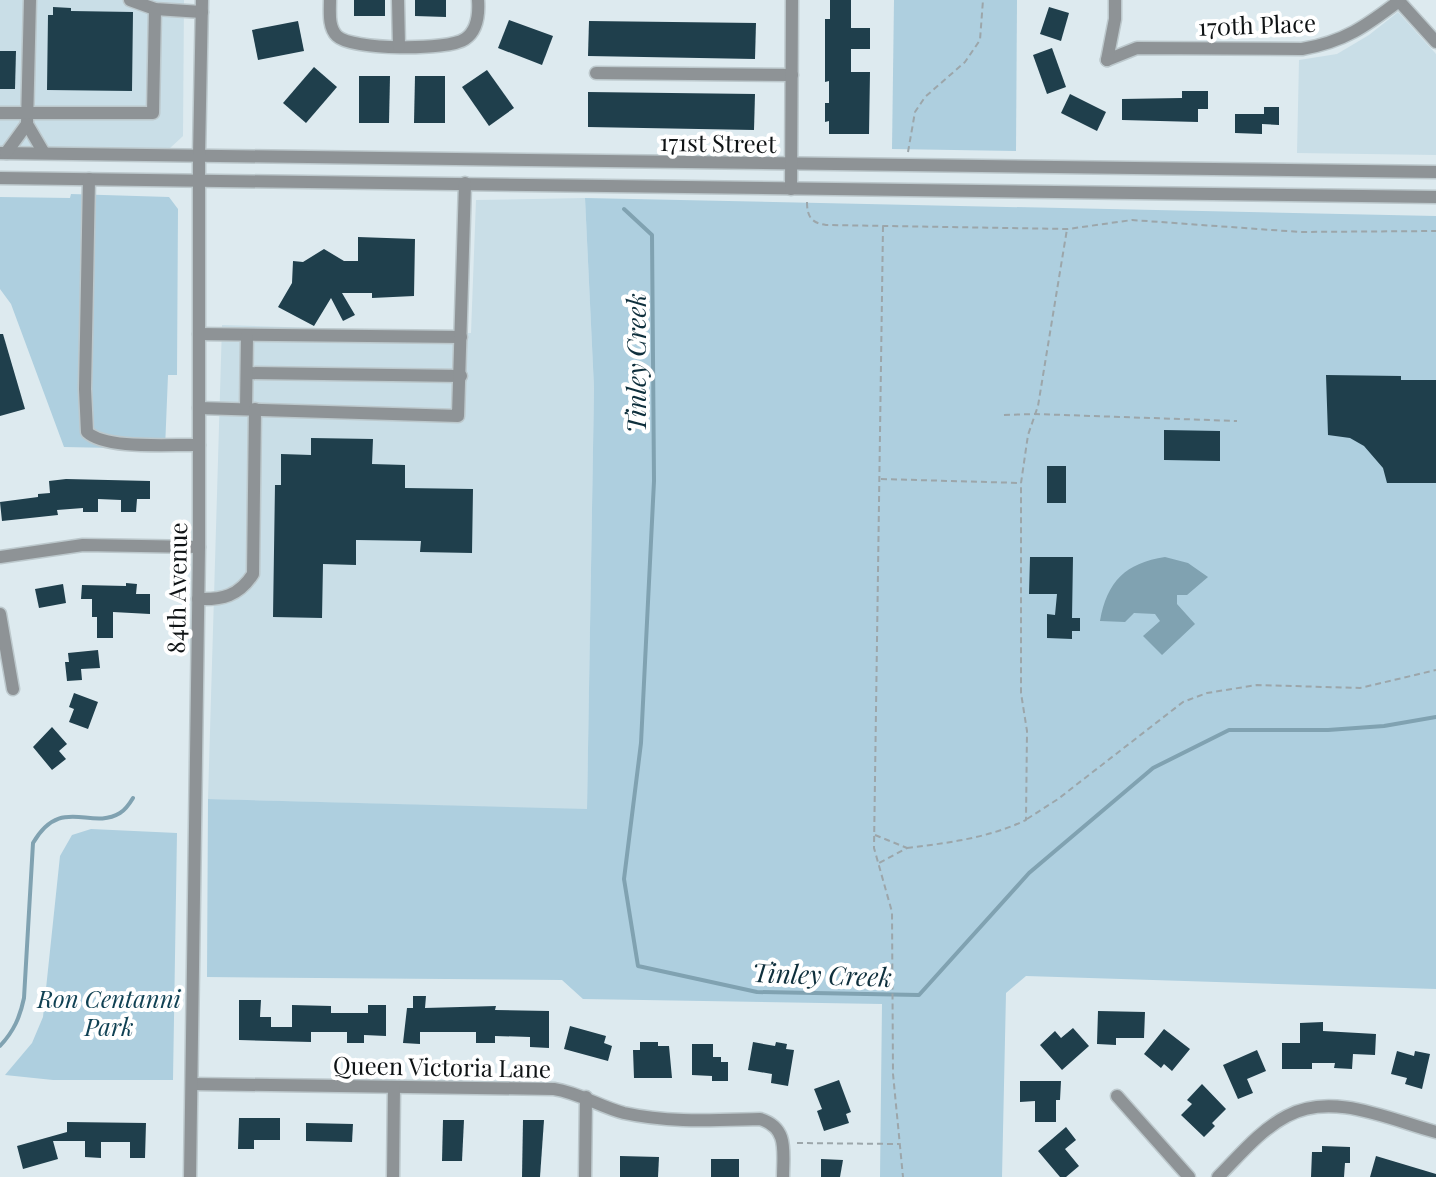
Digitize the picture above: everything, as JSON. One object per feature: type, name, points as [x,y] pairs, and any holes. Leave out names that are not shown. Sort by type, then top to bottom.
[{"type":"street","points":[[30,0],[27,118],[44,153]]},
{"type":"street","points":[[130,0],[155,9],[202,6]]},
{"type":"street","points":[[330,0],[330,22],[338,37],[353,43],[402,46],[453,45],[468,37],[477,22],[478,0]]},
{"type":"street","points":[[398,0],[402,46]]},
{"type":"street","points":[[791,189],[792,0]]},
{"type":"street","name":"170th Place","points":[[1115,0],[1115,19],[1107,60],[1137,48],[1302,49],[1318,46],[1346,38],[1399,1]]},
{"type":"street","points":[[1399,1],[1436,42]]},
{"type":"street","name":"84th Avenue","points":[[190,1177],[199,547],[202,6]]},
{"type":"street","points":[[0,113],[27,118],[153,113],[155,9]]},
{"type":"street","points":[[596,73],[792,75]]},
{"type":"street","points":[[3,153],[27,118]]},
{"type":"street","name":"171st Street","points":[[3,153],[1436,172]]},
{"type":"street","name":"171st Street","points":[[0,178],[1436,197]]},
{"type":"street","points":[[89,179],[84,421],[87,432],[97,440],[114,442],[199,445]]},
{"type":"street","points":[[199,408],[458,416],[465,183]]},
{"type":"street","points":[[199,334],[461,337]]},
{"type":"street","points":[[198,599],[219,600],[229,596],[246,585],[253,574],[247,335]]},
{"type":"street","points":[[247,373],[461,376]]},
{"type":"street","points":[[0,557],[83,545],[199,547]]},
{"type":"street","points":[[0,614],[13,689]]},
{"type":"street","name":"Queen Victoria Lane","points":[[192,1084],[554,1089],[586,1097],[621,1112],[666,1121],[760,1119],[770,1122],[778,1130],[783,1144]]},
{"type":"street","points":[[393,1177],[394,1088]]},
{"type":"street","points":[[1117,1096],[1189,1177]]},
{"type":"street","points":[[585,1177],[586,1097]]},
{"type":"street","points":[[1218,1177],[1267,1129],[1303,1109],[1342,1106],[1436,1132]]},
{"type":"street","points":[[783,1144],[783,1177]]},
{"type":"path","points":[[909,152],[915,112],[925,97],[965,62],[980,40],[983,0]]},
{"type":"path","points":[[807,199],[808,215],[817,224],[1068,229],[1132,220],[1300,232],[1436,231]]},
{"type":"path","points":[[883,226],[875,835],[877,863],[892,912],[891,1011],[903,1177]]},
{"type":"path","points":[[1026,820],[1027,731],[1021,693],[1021,483],[1068,229]]},
{"type":"path","points":[[1004,415],[1237,421]]},
{"type":"path","points":[[880,479],[1021,483]]},
{"type":"path","points":[[877,863],[907,848],[1007,829],[1026,820],[1058,799],[1183,702],[1195,697],[1257,685],[1360,688],[1436,670]]},
{"type":"path","points":[[875,835],[907,848]]},
{"type":"path","points":[[783,1144],[900,1144]]},
{"type":"shaded area","points":[[0,0],[184,0],[183,136],[169,149],[0,148]]},
{"type":"shaded area","points":[[1398,12],[1436,54],[1436,155],[1297,153],[1299,60],[1337,54],[1369,35]]},
{"type":"shaded area","points":[[585,198],[594,388],[587,810],[208,799],[222,325],[471,333],[476,200]]},
{"type":"shaded area","points":[[1165,557],[1188,563],[1208,577],[1187,595],[1177,595],[1177,604],[1195,624],[1162,655],[1143,636],[1160,621],[1155,614],[1134,613],[1125,622],[1100,621],[1108,595],[1120,576],[1139,564]]},
{"type":"green space","points":[[894,0],[1017,0],[1016,151],[892,149]]},
{"type":"green space","points":[[71,194],[169,197],[178,209],[177,375],[168,375],[165,449],[64,447],[11,304],[0,289],[0,197],[70,198]]},
{"type":"green space","points":[[585,198],[1436,216],[1436,989],[1026,976],[1006,993],[1002,1177],[880,1177],[882,1004],[583,999],[562,980],[207,977],[208,799],[587,809],[594,388]]},
{"type":"green space","name":"Ron Centanni Park","points":[[91,829],[177,833],[173,1080],[53,1080],[5,1075],[32,1043],[43,1017],[60,856],[72,835]]},
{"type":"building","points":[[354,0],[385,0],[385,16],[354,16]]},
{"type":"building","points":[[415,0],[446,0],[446,17],[415,16]]},
{"type":"building","points":[[830,0],[851,0],[851,28],[870,28],[870,49],[851,49],[851,72],[870,72],[869,134],[829,134],[829,121],[825,122],[829,81],[825,82],[825,19],[830,19]]},
{"type":"building","points":[[53,7],[71,8],[71,11],[133,12],[132,91],[47,90],[48,15],[53,15]]},
{"type":"building","points":[[1049,7],[1069,13],[1061,41],[1040,34]]},
{"type":"building","points":[[509,20],[553,36],[542,65],[498,48]]},
{"type":"building","points":[[298,21],[304,51],[258,60],[252,30]]},
{"type":"building","points":[[589,21],[756,23],[755,59],[588,56]]},
{"type":"building","points":[[1052,48],[1066,87],[1047,94],[1033,55]]},
{"type":"building","points":[[0,51],[16,51],[15,89],[0,89]]},
{"type":"building","points":[[314,67],[337,87],[306,123],[283,103]]},
{"type":"building","points":[[487,70],[514,108],[489,126],[462,87]]},
{"type":"building","points":[[359,76],[390,76],[389,123],[359,123]]},
{"type":"building","points":[[415,76],[445,76],[445,123],[414,123]]},
{"type":"building","points":[[1182,91],[1208,91],[1208,109],[1198,109],[1198,122],[1122,120],[1122,99],[1182,98]]},
{"type":"building","points":[[588,92],[755,94],[754,130],[588,127]]},
{"type":"building","points":[[1070,94],[1106,112],[1097,131],[1061,113]]},
{"type":"building","points":[[1264,107],[1279,107],[1279,125],[1262,124],[1262,134],[1235,133],[1235,114],[1264,114]]},
{"type":"building","points":[[358,237],[415,239],[414,296],[372,298],[372,293],[342,293],[355,315],[343,321],[331,298],[314,326],[278,307],[292,283],[293,261],[303,262],[324,249],[344,261],[358,261]]},
{"type":"building","points":[[0,334],[3,334],[25,409],[0,416]]},
{"type":"building","points":[[1326,375],[1401,376],[1401,380],[1436,380],[1436,483],[1387,483],[1383,468],[1364,446],[1350,438],[1328,435]]},
{"type":"building","points":[[1164,430],[1220,431],[1220,461],[1164,460]]},
{"type":"building","points":[[311,438],[373,439],[372,464],[405,465],[405,488],[473,489],[472,553],[420,552],[421,541],[356,540],[356,565],[323,564],[322,618],[273,617],[275,485],[281,485],[281,454],[311,455]]},
{"type":"building","points":[[1047,466],[1066,466],[1066,503],[1047,503]]},
{"type":"building","points":[[49,481],[150,481],[150,499],[137,499],[136,512],[121,512],[121,500],[98,499],[98,512],[83,512],[83,508],[57,510],[58,515],[2,521],[0,502],[50,493]]},
{"type":"building","points":[[1030,557],[1073,557],[1072,618],[1080,618],[1080,631],[1072,631],[1072,639],[1047,638],[1047,614],[1055,615],[1057,594],[1029,594]]},
{"type":"building","points":[[126,583],[137,584],[136,594],[150,594],[150,614],[113,612],[113,638],[97,638],[97,617],[92,617],[92,599],[81,599],[82,585],[126,586]]},
{"type":"building","points":[[63,584],[66,603],[39,608],[35,589]]},
{"type":"building","points":[[98,650],[100,668],[81,669],[82,680],[67,681],[65,662],[69,662],[68,653]]},
{"type":"building","points":[[74,693],[98,702],[88,729],[69,722],[74,709],[69,707]]},
{"type":"building","points":[[52,727],[67,744],[59,751],[66,759],[52,770],[33,747]]},
{"type":"building","points":[[413,996],[426,996],[425,1008],[496,1006],[495,1010],[549,1011],[549,1048],[530,1047],[530,1037],[495,1036],[495,1043],[476,1043],[476,1032],[420,1032],[420,1044],[403,1043],[407,1008],[413,1008]]},
{"type":"building","points":[[239,1000],[261,1000],[260,1017],[271,1017],[271,1027],[292,1027],[292,1005],[331,1006],[331,1013],[368,1013],[368,1005],[386,1005],[386,1036],[364,1035],[364,1043],[347,1043],[347,1032],[311,1032],[311,1042],[239,1040]]},
{"type":"building","points":[[1098,1011],[1145,1012],[1144,1038],[1116,1038],[1116,1045],[1097,1044]]},
{"type":"building","points":[[1323,1022],[1323,1031],[1376,1034],[1375,1055],[1353,1054],[1352,1069],[1334,1068],[1335,1063],[1312,1063],[1312,1069],[1282,1069],[1282,1043],[1300,1043],[1300,1023]]},
{"type":"building","points":[[570,1026],[606,1036],[604,1043],[612,1046],[608,1061],[564,1049]]},
{"type":"building","points":[[1073,1028],[1089,1046],[1062,1070],[1040,1045],[1055,1031],[1061,1038]]},
{"type":"building","points":[[1164,1029],[1190,1049],[1172,1071],[1164,1064],[1161,1068],[1144,1054]]},
{"type":"building","points":[[640,1042],[658,1042],[658,1046],[669,1046],[672,1078],[634,1078],[633,1050],[640,1050]]},
{"type":"building","points":[[753,1042],[775,1046],[776,1042],[787,1044],[786,1049],[794,1050],[788,1086],[771,1083],[772,1074],[748,1070]]},
{"type":"building","points":[[692,1044],[713,1044],[713,1057],[721,1057],[721,1062],[728,1062],[728,1081],[712,1081],[712,1076],[692,1075]]},
{"type":"building","points":[[1257,1050],[1266,1071],[1247,1079],[1253,1093],[1238,1099],[1223,1065]]},
{"type":"building","points":[[1397,1051],[1414,1056],[1415,1051],[1430,1054],[1422,1089],[1405,1084],[1407,1078],[1391,1074]]},
{"type":"building","points":[[839,1080],[851,1112],[846,1114],[849,1123],[824,1131],[817,1111],[822,1109],[814,1089]]},
{"type":"building","points":[[1020,1081],[1061,1081],[1060,1100],[1056,1100],[1056,1122],[1035,1122],[1035,1101],[1020,1102]]},
{"type":"building","points":[[1202,1084],[1226,1109],[1204,1137],[1181,1115],[1192,1104],[1187,1100]]},
{"type":"building","points":[[239,1118],[280,1118],[280,1140],[254,1140],[254,1149],[238,1149]]},
{"type":"building","points":[[443,1120],[464,1120],[462,1161],[442,1161]]},
{"type":"building","points":[[523,1120],[544,1120],[540,1177],[522,1177]]},
{"type":"building","points":[[67,1122],[146,1123],[145,1158],[130,1158],[130,1142],[101,1142],[101,1158],[85,1157],[85,1141],[53,1141],[58,1159],[23,1169],[17,1146],[67,1132]]},
{"type":"building","points":[[306,1123],[353,1124],[352,1142],[306,1141]]},
{"type":"building","points":[[1066,1127],[1076,1140],[1065,1149],[1079,1166],[1066,1177],[1060,1177],[1038,1151]]},
{"type":"building","points":[[1322,1146],[1350,1147],[1350,1163],[1345,1163],[1344,1177],[1311,1177],[1312,1152],[1322,1152]]},
{"type":"building","points":[[620,1156],[659,1157],[658,1177],[620,1177]]},
{"type":"building","points":[[1376,1156],[1436,1174],[1436,1177],[1370,1177]]},
{"type":"building","points":[[711,1159],[739,1159],[739,1177],[711,1177]]},
{"type":"building","points":[[821,1159],[843,1160],[840,1177],[821,1177]]},
{"type":"waterway","name":"Tinley Creek","points":[[624,209],[652,235],[654,481],[641,743],[624,879],[638,966],[757,992],[919,995],[1029,873],[1153,768],[1229,730],[1328,730],[1384,726],[1436,717]]},
{"type":"waterway","points":[[0,1046],[16,1024],[24,998],[33,843],[54,821],[65,817],[109,817],[122,812],[133,798]]}]
